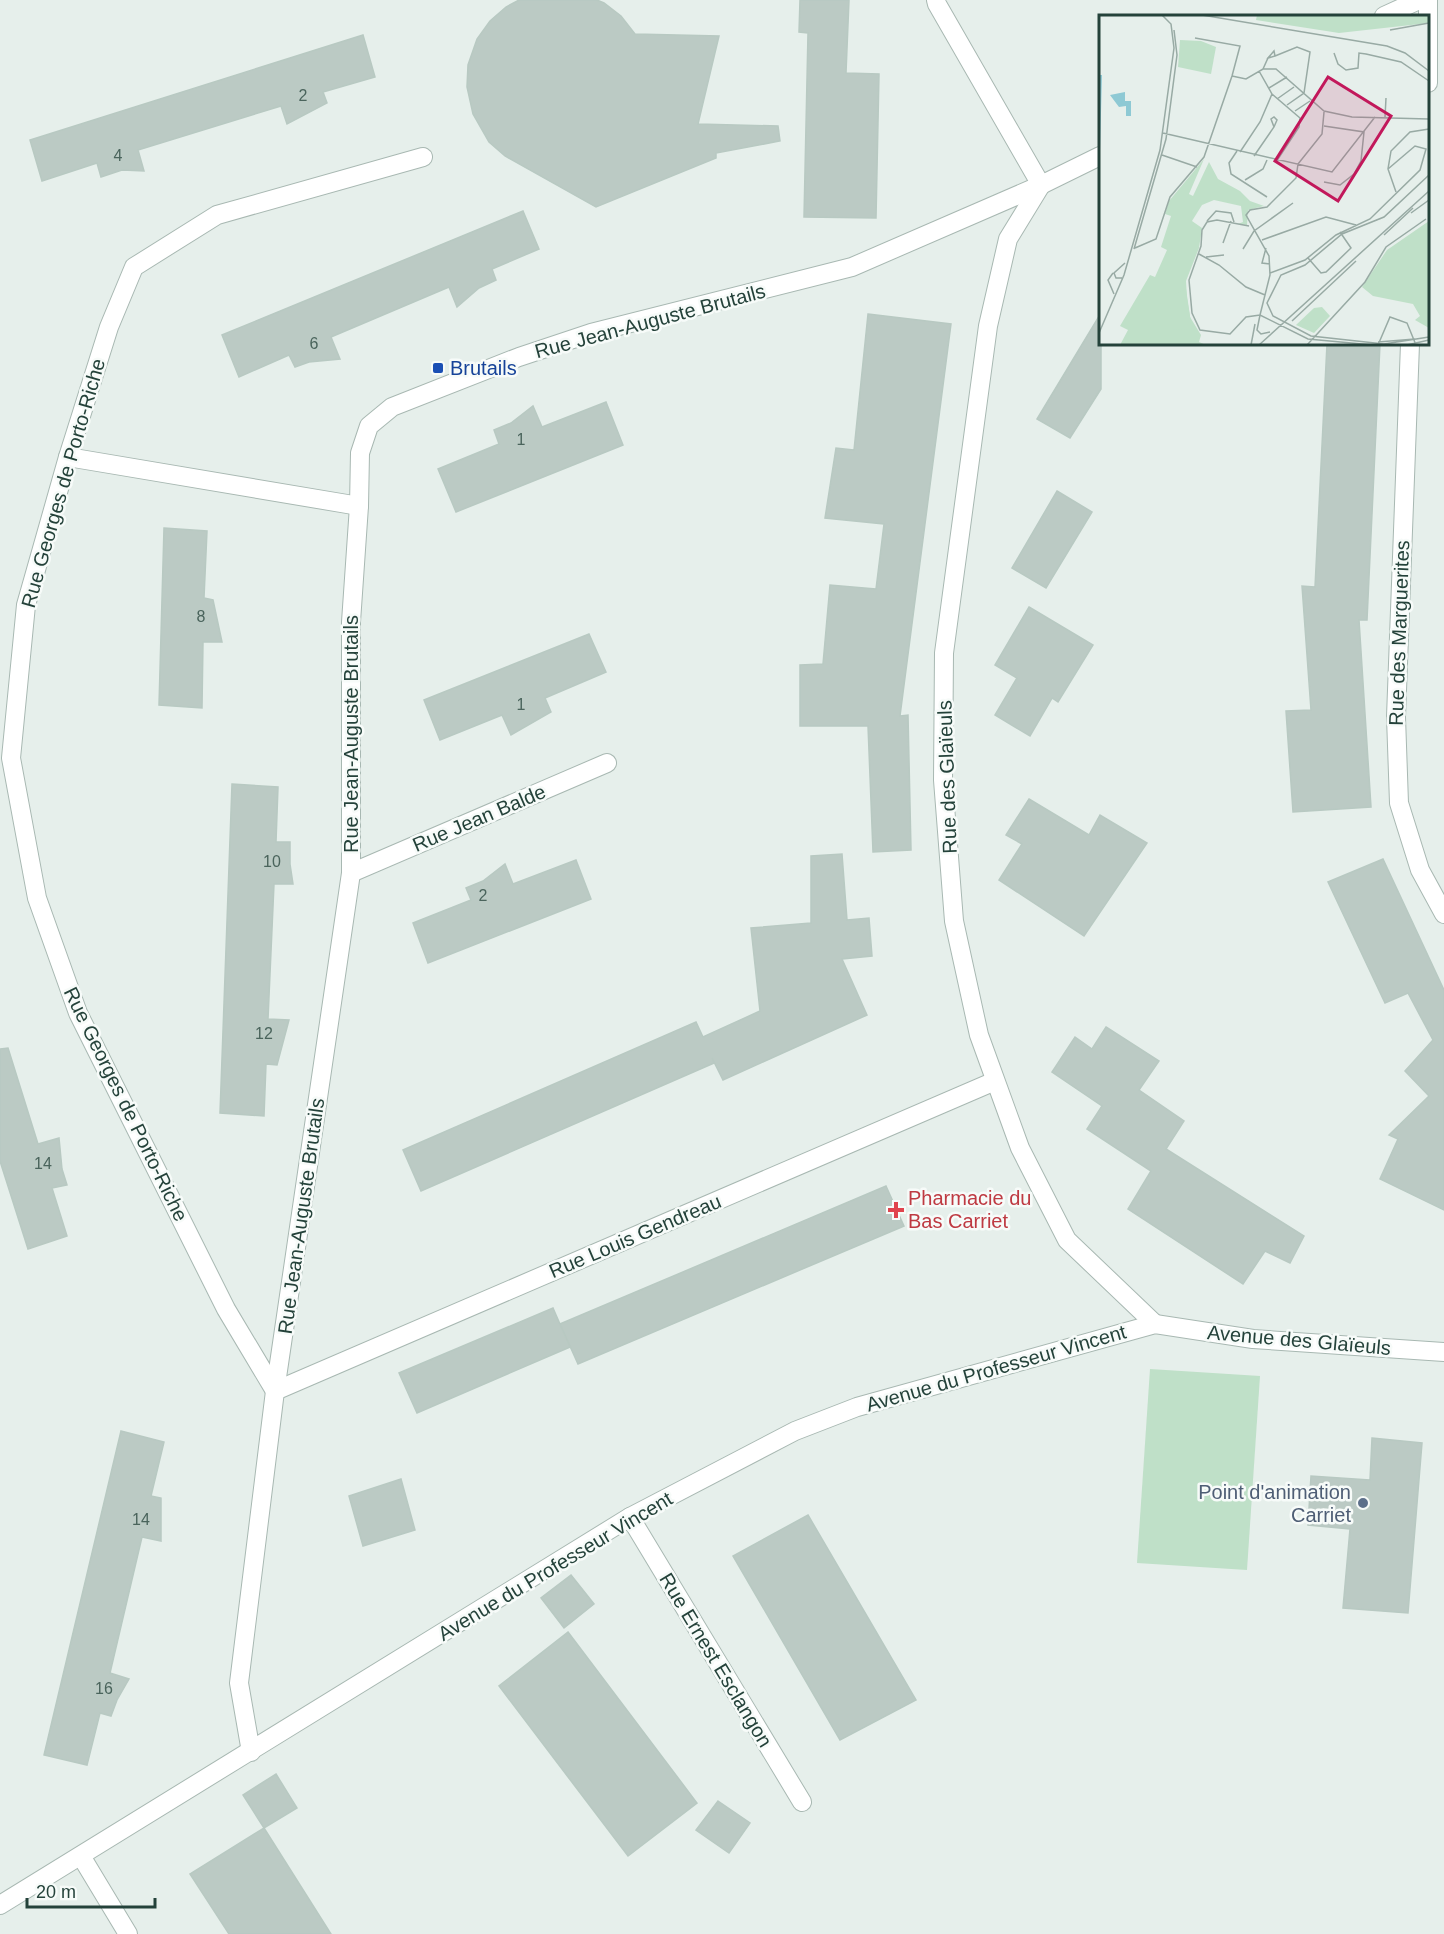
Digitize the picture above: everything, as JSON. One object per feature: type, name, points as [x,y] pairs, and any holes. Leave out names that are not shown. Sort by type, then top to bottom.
[{"type":"street","points":[[936,0],[1041,185]]},
{"type":"street","points":[[1386,15],[1419,0]]},
{"type":"street","name":"Rue Georges de Porto-Riche","points":[[275,1391],[226,1309],[78,1013],[37,898],[11,758],[26,605],[68,457],[109,327],[134,267],[217,215],[423,157]]},
{"type":"street","name":"Rue Jean-Auguste Brutails","points":[[251,1752],[239,1683],[275,1391],[351,873],[351,622],[359,506],[360,453],[369,426],[392,407],[519,357],[591,333],[852,267],[1041,185],[1099,157]]},
{"type":"street","name":"Rue des Glaïeuls","points":[[1041,185],[1008,239],[988,326],[944,653],[943,780],[954,921],[979,1035],[1020,1148],[1067,1240],[1155,1324]]},
{"type":"street","name":"Rue des Marguerites","points":[[1410,345],[1396,717],[1399,803],[1419,870],[1444,914]]},
{"type":"street","points":[[68,457],[359,506]]},
{"type":"street","name":"Rue Jean Balde","points":[[351,873],[607,763]]},
{"type":"street","name":"Rue Louis Gendreau","points":[[275,1391],[995,1081]]},
{"type":"street","name":"Avenue des Glaïeuls","points":[[1155,1324],[1253,1339],[1444,1352]]},
{"type":"street","name":"Avenue du Professeur Vincent","points":[[0,1905],[630,1517],[795,1431],[857,1407],[1155,1324]]},
{"type":"street","name":"Rue Ernest Esclangon","points":[[630,1517],[802,1802]]},
{"type":"street","points":[[81,1856],[128,1934]]},
{"type":"green space","points":[[1150,1369],[1260,1376],[1247,1570],[1137,1563]]},
{"type":"building","points":[[519,0],[597,0],[621,16],[635,34],[719,36],[698,124],[778,126],[780,141],[716,153],[716,158],[596,207],[505,156],[489,142],[473,114],[467,87],[468,65],[477,39],[490,21],[506,7]]},
{"type":"building","points":[[800,0],[849,0],[846,73],[879,74],[876,218],[804,217],[808,33],[799,32]]},
{"type":"building","points":[[363,35],[375,77],[323,92],[327,103],[287,124],[281,106],[138,150],[144,171],[122,170],[101,177],[97,163],[42,181],[30,140]]},
{"type":"building","points":[[523,211],[539,249],[492,269],[496,280],[479,288],[457,307],[449,287],[331,337],[340,359],[309,362],[295,367],[289,355],[239,377],[222,335]]},
{"type":"building","points":[[868,314],[951,324],[900,716],[908,715],[911,850],[873,852],[868,726],[800,726],[800,665],[823,664],[830,585],[876,589],[884,524],[825,518],[836,448],[854,450]]},
{"type":"building","points":[[1099,316],[1101,389],[1070,438],[1037,419]]},
{"type":"building","points":[[1327,345],[1380,345],[1367,620],[1359,620],[1371,807],[1293,812],[1286,711],[1311,710],[1302,586],[1315,587]]},
{"type":"building","points":[[606,402],[623,445],[456,512],[438,469],[499,444],[494,430],[511,423],[533,406],[542,427]]},
{"type":"building","points":[[1057,491],[1092,512],[1046,588],[1012,568]]},
{"type":"building","points":[[164,528],[207,531],[204,598],[213,600],[222,642],[203,642],[202,708],[159,705]]},
{"type":"building","points":[[1029,607],[1093,645],[1058,702],[1052,698],[1030,736],[995,715],[1017,678],[995,665]]},
{"type":"building","points":[[589,634],[606,672],[545,698],[551,712],[511,735],[502,715],[440,740],[424,700]]},
{"type":"building","points":[[232,784],[278,787],[276,842],[290,842],[293,884],[274,884],[268,1019],[289,1020],[277,1065],[266,1064],[264,1116],[220,1113]]},
{"type":"building","points":[[1029,799],[1089,835],[1100,815],[1147,843],[1084,936],[999,880],[1022,844],[1006,835]]},
{"type":"building","points":[[842,854],[847,920],[869,918],[872,956],[842,959],[867,1015],[723,1080],[712,1058],[714,1063],[421,1191],[403,1150],[696,1022],[703,1037],[760,1011],[751,928],[811,923],[811,856]]},
{"type":"building","points":[[1383,859],[1444,990],[1444,1210],[1380,1179],[1398,1139],[1389,1135],[1429,1096],[1405,1071],[1433,1040],[1408,993],[1385,1003],[1328,882]]},
{"type":"building","points":[[576,860],[591,899],[428,963],[413,923],[471,900],[466,888],[483,881],[505,864],[513,884]]},
{"type":"building","points":[[1106,1027],[1159,1061],[1139,1090],[1184,1121],[1166,1149],[1304,1236],[1290,1263],[1265,1251],[1243,1284],[1128,1209],[1151,1171],[1087,1129],[1102,1106],[1052,1072],[1075,1037],[1092,1049]]},
{"type":"building","points":[[8,1048],[38,1144],[59,1138],[62,1169],[67,1185],[52,1188],[67,1236],[28,1249],[0,1161],[0,1049]]},
{"type":"building","points":[[886,1186],[904,1226],[578,1364],[560,1324]]},
{"type":"building","points":[[553,1308],[570,1347],[417,1413],[399,1373]]},
{"type":"building","points":[[121,1431],[164,1442],[151,1496],[161,1498],[161,1541],[142,1537],[110,1673],[129,1679],[111,1716],[100,1713],[87,1765],[44,1755]]},
{"type":"building","points":[[1372,1438],[1422,1443],[1408,1613],[1343,1608],[1350,1529],[1308,1525],[1311,1476],[1370,1480]]},
{"type":"building","points":[[401,1479],[415,1530],[363,1546],[349,1496]]},
{"type":"building","points":[[808,1515],[916,1700],[840,1740],[733,1556]]},
{"type":"building","points":[[571,1575],[594,1604],[564,1628],[541,1598]]},
{"type":"building","points":[[568,1632],[697,1803],[628,1856],[499,1686]]},
{"type":"building","points":[[276,1774],[297,1808],[264,1828],[243,1795]]},
{"type":"building","points":[[718,1801],[750,1823],[729,1853],[696,1830]]},
{"type":"building","points":[[264,1828],[331,1934],[229,1934],[190,1874]]},
{"type":"place","name":"Brutails","points":[[438,368]]},
{"type":"place","name":"Pharmacie du Bas Carriet","points":[[896,1210]]},
{"type":"place","name":"Point d'animation Carriet","points":[[1363,1503]]}]
